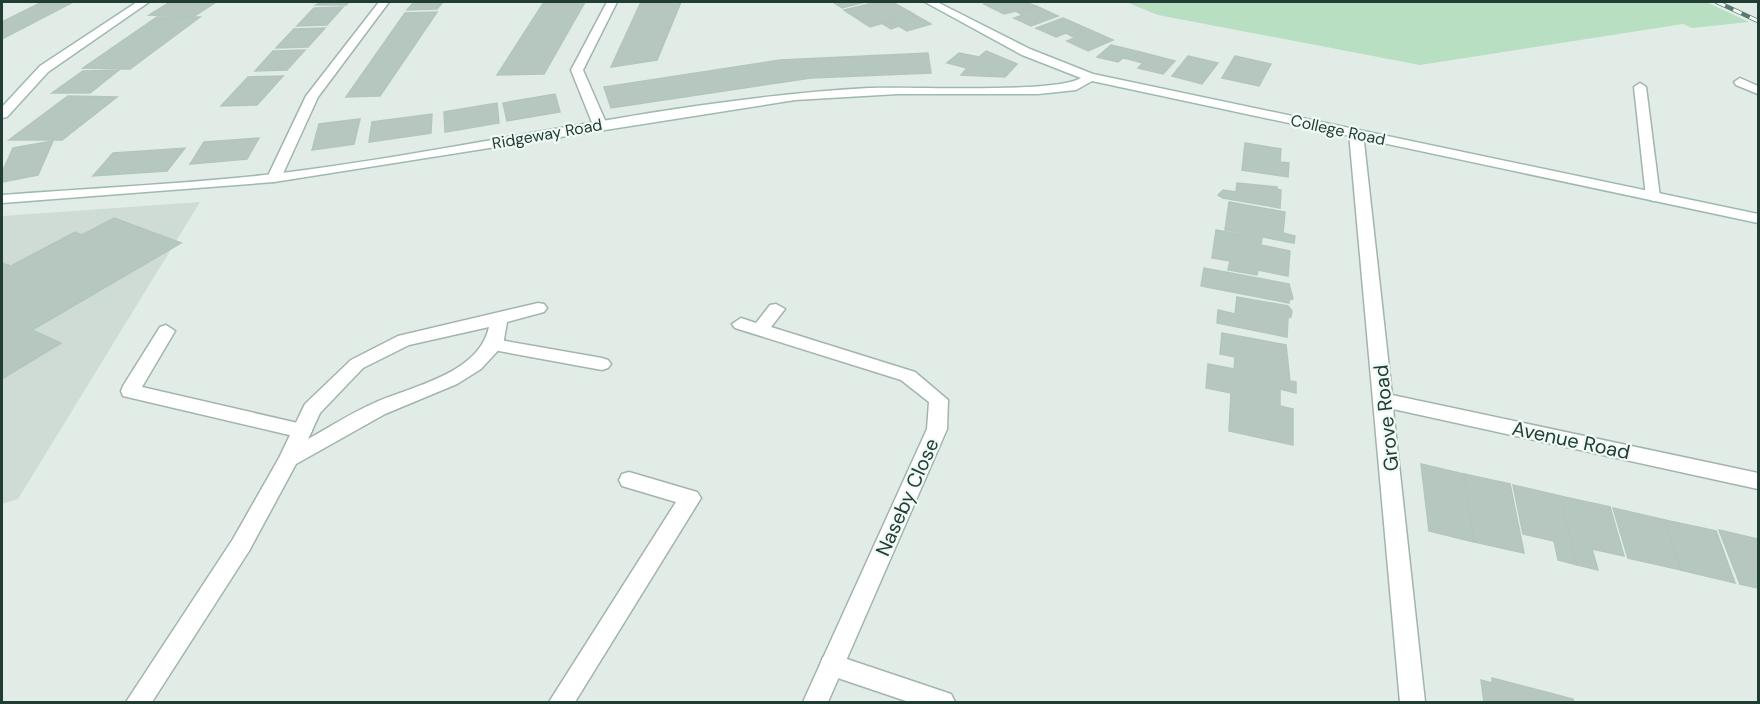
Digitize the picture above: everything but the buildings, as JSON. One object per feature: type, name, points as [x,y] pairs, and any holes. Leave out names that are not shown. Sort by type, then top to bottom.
[{"type":"street","points":[[2,114],[44,69],[144,2]]},
{"type":"street","points":[[274,178],[312,96],[384,2]]},
{"type":"street","points":[[600,125],[578,70],[612,2]]},
{"type":"street","name":"College Road","points":[[930,2],[1026,52],[1090,77],[1758,219]]},
{"type":"street","name":"Ridgeway Road","points":[[2,200],[274,178],[795,96],[898,90],[1038,90],[1076,86],[1090,77]]},
{"type":"street","points":[[1740,82],[1758,90]]},
{"type":"street","points":[[1640,87],[1653,198]]},
{"type":"street","name":"Grove Road","points":[[1356,133],[1413,702]]},
{"type":"street","points":[[138,702],[242,545],[289,459],[312,409],[357,364],[404,340],[538,308]]},
{"type":"street","name":"Naseby Close","points":[[776,309],[751,327],[908,376],[939,400],[937,429],[816,702]]},
{"type":"street","points":[[289,459],[378,409],[450,379],[475,365],[494,345],[499,319]]},
{"type":"street","points":[[166,331],[130,391],[302,431]]},
{"type":"street","points":[[494,345],[602,364]]},
{"type":"street","name":"Avenue Road","points":[[1384,400],[1758,481]]},
{"type":"street","points":[[561,702],[690,498],[629,480]]},
{"type":"street","points":[[832,665],[942,702]]},
{"type":"shaded area","points":[[200,202],[18,499],[2,504],[2,216]]},
{"type":"green space","points":[[1126,2],[1706,2],[1749,22],[1692,28],[1683,24],[1420,65],[1158,15]]},
{"type":"railway","points":[[1717,2],[1758,21]]}]
